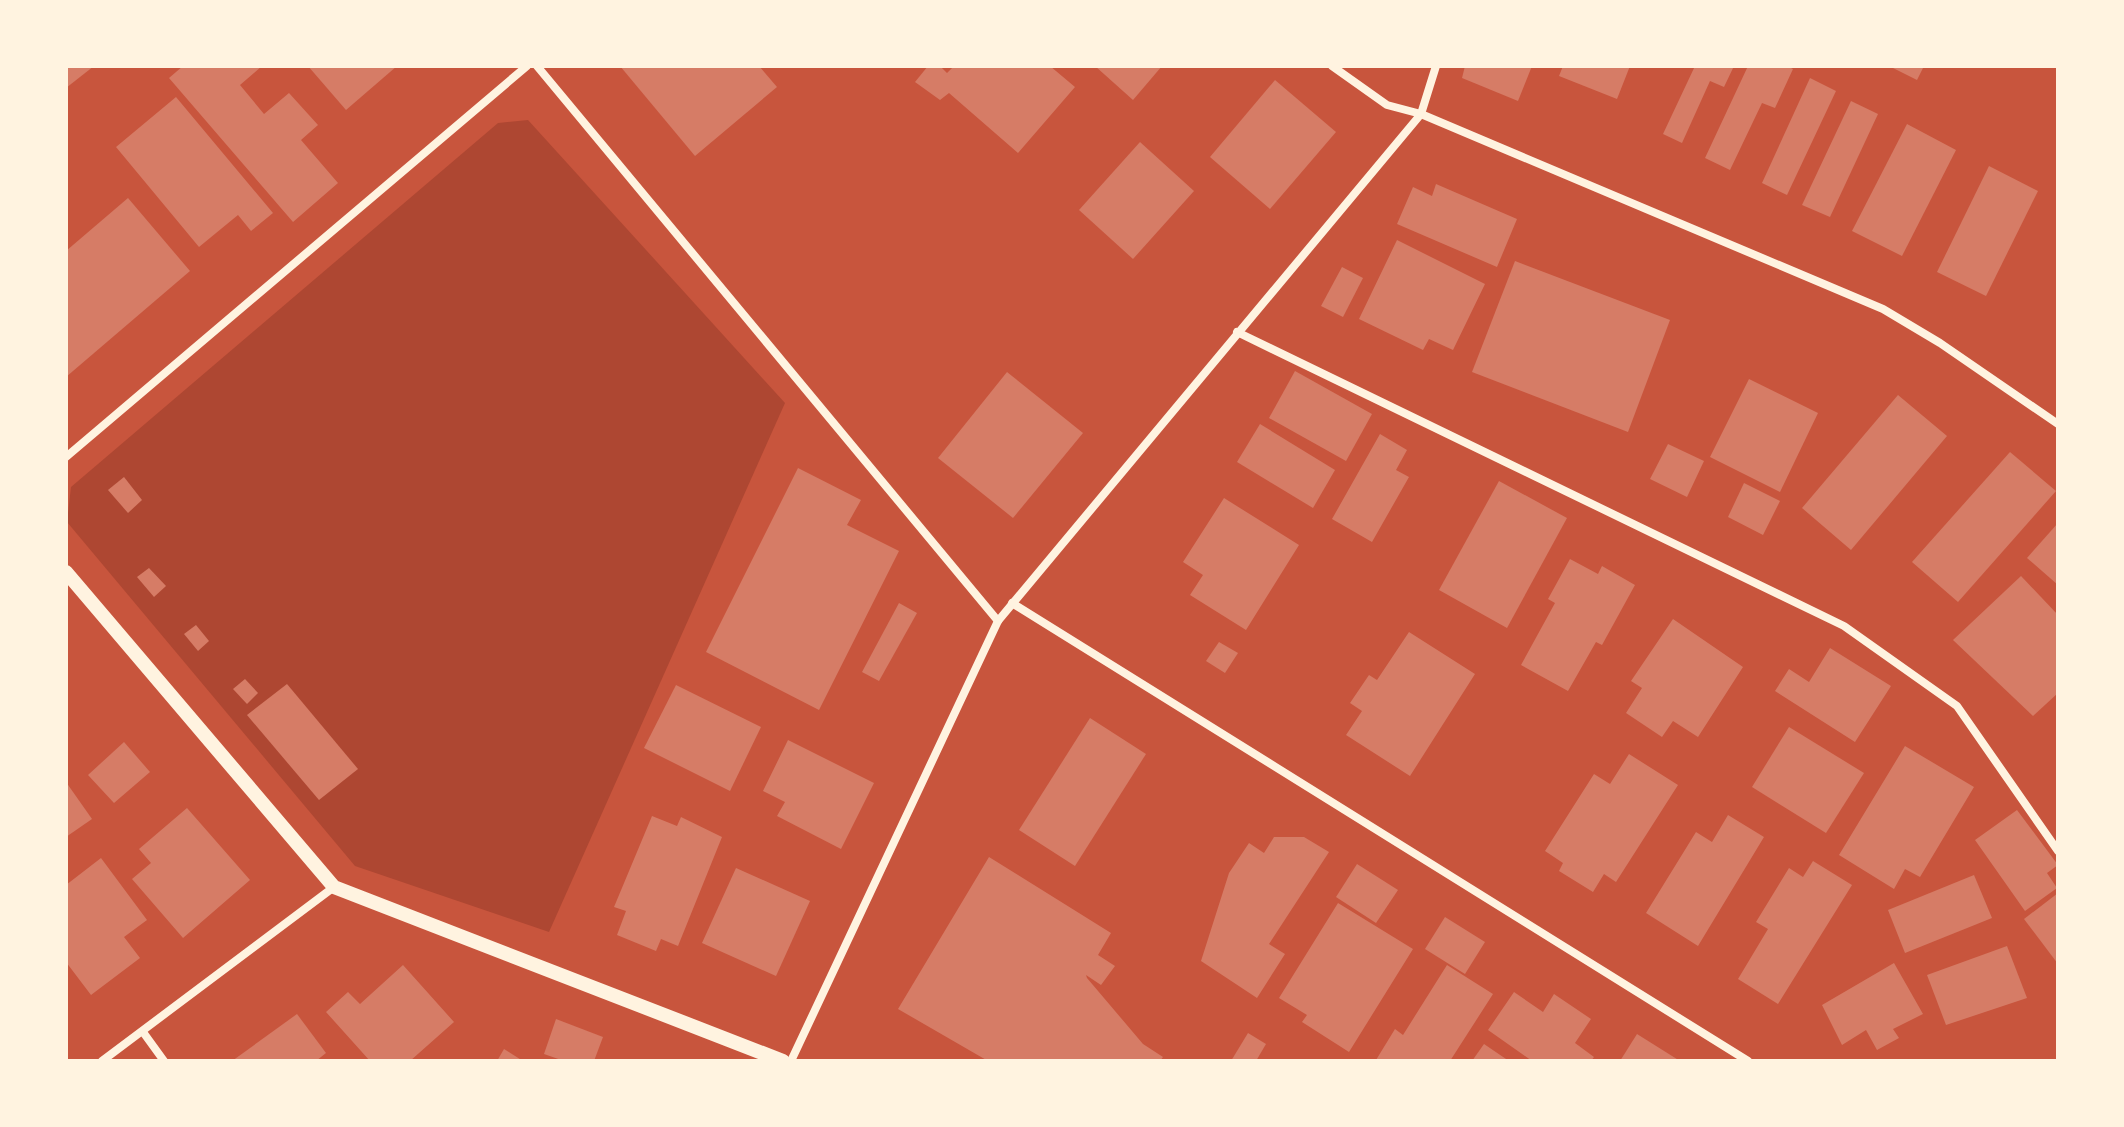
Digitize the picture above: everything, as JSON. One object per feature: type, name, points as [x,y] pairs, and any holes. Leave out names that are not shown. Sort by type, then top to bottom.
[{"type":"street","points":[[66,457],[527,66]]},
{"type":"street","points":[[537,66],[998,621]]},
{"type":"street","points":[[1332,66],[1387,105],[1421,114],[1883,309],[1940,343],[2058,424]]},
{"type":"street","points":[[791,1061],[998,621],[1421,114],[1436,66]]},
{"type":"street","points":[[1237,332],[1844,626],[1957,706],[2058,851]]},
{"type":"street","points":[[66,572],[334,887],[783,1061]]},
{"type":"street","points":[[1012,603],[1748,1061]]},
{"type":"street","points":[[102,1061],[334,887]]},
{"type":"street","points":[[143,1032],[164,1061]]},
{"type":"shaded area","points":[[528,120],[785,403],[549,932],[355,866],[67,522],[71,487],[498,123]]},
{"type":"building","points":[[66,66],[94,66],[66,88]]},
{"type":"building","points":[[183,66],[262,66],[240,85],[264,114],[289,93],[318,125],[301,140],[338,183],[293,222],[169,78]]},
{"type":"building","points":[[308,66],[397,66],[346,110]]},
{"type":"building","points":[[620,66],[759,66],[777,87],[695,156]]},
{"type":"building","points":[[928,66],[940,66],[947,73],[954,66],[1050,66],[1075,87],[1018,153],[949,93],[940,100],[915,82]]},
{"type":"building","points":[[1095,66],[1162,66],[1133,100]]},
{"type":"building","points":[[1465,66],[1532,66],[1518,101],[1462,78]]},
{"type":"building","points":[[1563,66],[1630,66],[1617,99],[1559,76]]},
{"type":"building","points":[[1695,66],[1734,66],[1724,87],[1710,81],[1682,143],[1663,134]]},
{"type":"building","points":[[1748,66],[1787,66],[1793,69],[1775,108],[1762,103],[1730,170],[1705,158]]},
{"type":"building","points":[[1889,66],[1924,66],[1917,80]]},
{"type":"building","points":[[1810,78],[1836,91],[1787,195],[1762,183]]},
{"type":"building","points":[[1275,80],[1336,132],[1270,209],[1210,157]]},
{"type":"building","points":[[176,97],[273,213],[251,231],[238,215],[199,247],[116,147]]},
{"type":"building","points":[[1851,101],[1878,114],[1830,217],[1802,205]]},
{"type":"building","points":[[1907,124],[1956,150],[1902,256],[1852,231]]},
{"type":"building","points":[[1140,142],[1194,191],[1133,259],[1079,210]]},
{"type":"building","points":[[1989,166],[2038,191],[1986,296],[1937,272]]},
{"type":"building","points":[[1436,184],[1517,219],[1497,267],[1397,224],[1413,187],[1432,196]]},
{"type":"building","points":[[128,198],[190,271],[66,377],[66,251]]},
{"type":"building","points":[[1397,240],[1485,284],[1453,350],[1429,339],[1423,350],[1359,319]]},
{"type":"building","points":[[1515,261],[1670,320],[1628,432],[1472,372]]},
{"type":"building","points":[[1342,267],[1363,278],[1343,317],[1321,306]]},
{"type":"building","points":[[1295,371],[1372,414],[1346,461],[1269,418]]},
{"type":"building","points":[[1007,372],[1083,433],[1013,518],[938,458]]},
{"type":"building","points":[[1749,379],[1818,413],[1780,492],[1710,457]]},
{"type":"building","points":[[1898,395],[1947,436],[1851,550],[1802,508]]},
{"type":"building","points":[[1260,424],[1335,470],[1313,508],[1237,462]]},
{"type":"building","points":[[1380,434],[1407,450],[1396,470],[1409,477],[1372,542],[1332,519]]},
{"type":"building","points":[[1668,444],[1704,461],[1687,497],[1650,479]]},
{"type":"building","points":[[2010,452],[2056,491],[1958,602],[1912,562]]},
{"type":"building","points":[[798,468],[861,500],[847,525],[899,551],[819,710],[706,652]]},
{"type":"building","points":[[124,477],[142,500],[128,513],[108,490]]},
{"type":"building","points":[[1499,481],[1567,518],[1507,628],[1439,590]]},
{"type":"building","points":[[1744,483],[1780,501],[1763,535],[1728,517]]},
{"type":"building","points":[[1224,498],[1299,545],[1246,630],[1190,595],[1203,575],[1183,562]]},
{"type":"building","points":[[2058,523],[2058,585],[2027,558]]},
{"type":"building","points":[[1570,559],[1598,574],[1602,566],[1635,585],[1602,645],[1596,642],[1568,691],[1521,665],[1555,603],[1548,599]]},
{"type":"building","points":[[149,568],[166,586],[154,597],[137,577]]},
{"type":"building","points":[[2021,576],[2058,615],[2058,693],[2033,716],[1953,640]]},
{"type":"building","points":[[899,603],[917,613],[879,681],[862,672]]},
{"type":"building","points":[[1673,619],[1743,667],[1698,737],[1673,721],[1662,737],[1626,713],[1642,688],[1631,681]]},
{"type":"building","points":[[196,625],[209,641],[198,651],[184,634]]},
{"type":"building","points":[[1409,632],[1475,674],[1410,776],[1346,735],[1362,711],[1350,703],[1369,675],[1377,680]]},
{"type":"building","points":[[1219,642],[1238,653],[1225,673],[1206,661]]},
{"type":"building","points":[[1830,648],[1891,686],[1855,742],[1775,691],[1789,669],[1809,682]]},
{"type":"building","points":[[245,679],[258,693],[247,704],[233,689]]},
{"type":"building","points":[[287,684],[358,769],[319,800],[247,715]]},
{"type":"building","points":[[676,685],[761,727],[730,791],[644,748]]},
{"type":"building","points":[[1090,718],[1146,754],[1075,866],[1019,830]]},
{"type":"building","points":[[1789,727],[1864,773],[1826,833],[1752,787]]},
{"type":"building","points":[[788,740],[874,783],[841,849],[777,816],[785,802],[763,791]]},
{"type":"building","points":[[124,742],[150,772],[114,803],[88,775]]},
{"type":"building","points":[[1905,746],[1974,787],[1920,877],[1905,869],[1894,889],[1839,855]]},
{"type":"building","points":[[1629,754],[1678,785],[1616,882],[1604,874],[1593,892],[1559,871],[1563,863],[1545,851],[1594,774],[1610,784]]},
{"type":"building","points":[[66,782],[92,819],[66,837]]},
{"type":"building","points":[[187,808],[250,880],[183,938],[132,879],[151,863],[139,849]]},
{"type":"building","points":[[2017,810],[2058,865],[2047,873],[2057,888],[2025,911],[1975,840]]},
{"type":"building","points":[[1728,815],[1764,837],[1698,946],[1646,913],[1696,832],[1712,842]]},
{"type":"building","points":[[652,816],[677,826],[681,817],[722,837],[678,946],[661,939],[656,951],[617,935],[626,911],[614,907]]},
{"type":"building","points":[[1274,837],[1304,837],[1329,852],[1269,944],[1285,954],[1257,998],[1201,961],[1229,873],[1249,843],[1264,853]]},
{"type":"building","points":[[989,857],[1111,933],[1098,955],[1115,966],[1101,985],[1086,975],[1087,978],[1143,1044],[1163,1057],[1160,1061],[988,1061],[898,1009]]},
{"type":"building","points":[[101,858],[147,920],[124,937],[140,958],[91,995],[66,962],[66,885]]},
{"type":"building","points":[[1813,861],[1852,885],[1778,1004],[1738,979],[1768,929],[1756,922],[1789,868],[1803,877]]},
{"type":"building","points":[[1357,864],[1398,890],[1376,923],[1336,897]]},
{"type":"building","points":[[736,868],[810,901],[776,976],[702,943]]},
{"type":"building","points":[[1974,875],[1992,918],[1905,953],[1888,910]]},
{"type":"building","points":[[2058,893],[2058,964],[2024,919]]},
{"type":"building","points":[[1338,903],[1413,949],[1349,1052],[1302,1022],[1307,1015],[1279,998]]},
{"type":"building","points":[[1445,917],[1485,942],[1465,974],[1425,949]]},
{"type":"building","points":[[2007,946],[2027,998],[1946,1025],[1927,975]]},
{"type":"building","points":[[1894,963],[1923,1014],[1893,1029],[1899,1038],[1877,1050],[1866,1030],[1842,1045],[1822,1005]]},
{"type":"building","points":[[403,965],[454,1022],[410,1061],[370,1061],[326,1012],[348,992],[360,1004]]},
{"type":"building","points":[[1447,965],[1493,994],[1450,1061],[1376,1060],[1395,1029],[1403,1035]]},
{"type":"building","points":[[1514,992],[1543,1012],[1554,994],[1591,1019],[1575,1043],[1594,1057],[1591,1061],[1532,1061],[1488,1030]]},
{"type":"building","points":[[297,1014],[326,1053],[316,1061],[232,1061]]},
{"type":"building","points":[[556,1019],[603,1037],[594,1061],[564,1061],[544,1054]]},
{"type":"building","points":[[1248,1033],[1266,1044],[1256,1061],[1231,1061]]},
{"type":"building","points":[[1637,1034],[1680,1061],[1620,1061]]},
{"type":"building","points":[[1484,1044],[1509,1061],[1472,1061]]},
{"type":"building","points":[[504,1049],[523,1061],[497,1061]]}]
